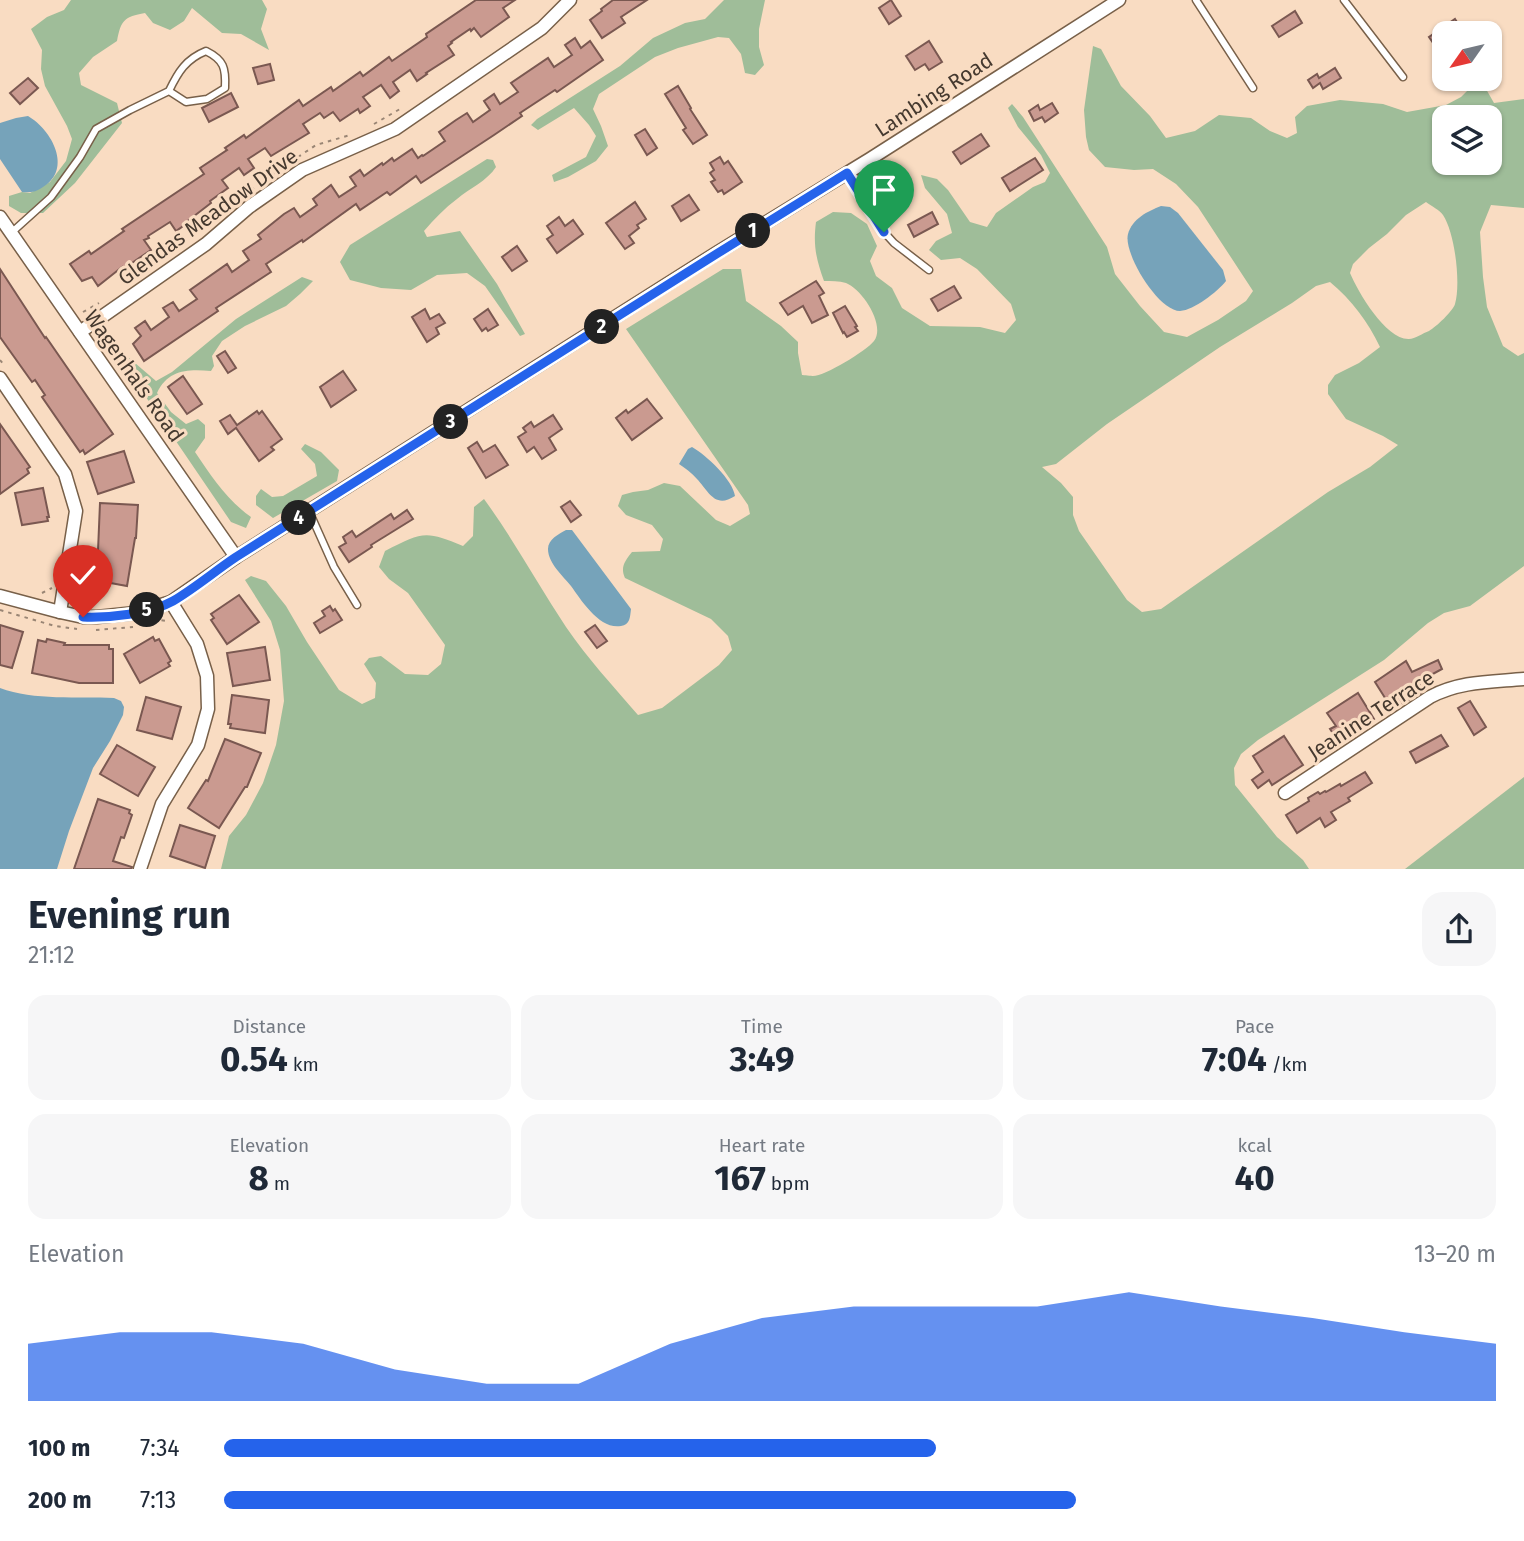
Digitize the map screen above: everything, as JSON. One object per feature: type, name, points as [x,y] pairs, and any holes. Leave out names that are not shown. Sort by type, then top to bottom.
[{"type":"street","name":"Glendas Meadow Drive","points":[[80,332],[206,244],[249,207],[302,170],[395,129],[542,29],[570,0]]},
{"type":"street","name":"Lambing Road","points":[[0,596],[83,617],[135,613],[171,602],[236,557],[1119,0]]},
{"type":"street","name":"Wagenhals Road","points":[[0,217],[236,557]]},
{"type":"street","points":[[0,378],[65,474],[73,497],[76,511],[60,612]]},
{"type":"street","points":[[140,869],[162,804],[198,745],[208,709],[207,676],[197,644],[171,602]]},
{"type":"street","name":"Jeanine Terrace","points":[[1285,793],[1444,689],[1486,681],[1524,679]]},
{"type":"lane","points":[[1196,0],[1253,88]]},
{"type":"lane","points":[[1344,0],[1403,77]]},
{"type":"lane","points":[[11,233],[51,197],[80,157],[96,129],[169,91],[177,74],[194,56],[206,51],[217,57],[226,71],[225,88],[207,99],[186,102],[169,91]]},
{"type":"lane","points":[[847,173],[884,232],[929,270]]},
{"type":"lane","points":[[309,511],[334,567],[357,605]]},
{"type":"path","points":[[38,594],[51,587],[52,580]]},
{"type":"path","points":[[51,587],[55,589]]},
{"type":"path","points":[[70,593],[75,594],[79,601],[85,604]]},
{"type":"green space","points":[[71,0],[262,0],[267,9],[261,29],[269,50],[241,34],[222,33],[192,8],[184,21],[170,30],[153,23],[145,13],[128,18],[120,28],[117,41],[93,57],[79,73],[81,85],[117,103],[122,123],[75,183],[43,213],[21,213],[9,206],[9,196],[22,192],[30,193],[50,182],[66,161],[72,139],[45,86],[41,69],[42,50],[31,29],[47,17],[64,10]]},
{"type":"green space","points":[[724,0],[765,0],[759,29],[759,47],[764,65],[755,75],[745,73],[741,54],[729,38],[718,37],[655,57],[599,94],[593,109],[608,146],[596,161],[554,182],[552,175],[586,157],[596,136],[574,108],[538,130],[531,125],[620,66],[653,38],[685,23],[705,19]]},
{"type":"green space","points":[[1093,46],[1101,49],[1121,86],[1150,116],[1166,138],[1195,131],[1219,115],[1251,118],[1270,131],[1287,138],[1297,133],[1295,117],[1307,106],[1340,100],[1383,104],[1407,112],[1432,108],[1432,175],[1502,175],[1502,105],[1446,105],[1467,91],[1487,91],[1494,103],[1524,99],[1524,208],[1491,205],[1480,232],[1487,307],[1503,346],[1518,356],[1524,353],[1524,566],[1470,606],[1444,613],[1428,623],[1384,660],[1258,740],[1241,754],[1234,768],[1235,785],[1277,837],[1303,860],[1309,869],[221,869],[229,836],[246,815],[263,783],[276,745],[284,701],[280,650],[271,621],[245,580],[251,576],[266,581],[286,606],[339,690],[362,704],[375,698],[376,683],[364,664],[369,658],[381,656],[405,674],[428,675],[441,664],[445,645],[408,593],[389,579],[379,567],[385,551],[424,535],[440,537],[463,546],[473,536],[474,507],[484,499],[574,639],[638,715],[662,708],[719,665],[732,650],[728,636],[711,619],[625,578],[623,567],[632,552],[660,551],[663,539],[652,525],[626,515],[618,506],[622,495],[648,490],[664,483],[680,486],[716,520],[730,526],[750,514],[748,505],[626,329],[723,269],[741,269],[746,301],[798,342],[802,375],[819,375],[845,362],[874,341],[877,326],[875,317],[859,292],[843,282],[824,281],[816,252],[816,222],[833,212],[851,213],[867,224],[877,246],[870,261],[876,276],[892,288],[902,308],[930,326],[980,327],[1005,333],[1016,320],[1011,304],[977,269],[960,258],[941,260],[929,250],[936,241],[952,233],[947,214],[925,188],[921,175],[937,179],[970,222],[987,227],[996,213],[1033,187],[1045,182],[1050,173],[1041,155],[1018,127],[1008,108],[1012,104],[1107,247],[1115,274],[1164,332],[1187,337],[1246,301],[1253,291],[1198,207],[1176,184],[1153,169],[1105,167],[1089,150],[1084,110]],"holes":[[[1426,202],[1443,215],[1451,234],[1456,259],[1457,295],[1454,307],[1440,323],[1409,339],[1400,337],[1382,324],[1350,273],[1353,264],[1369,248],[1406,215]],[[1330,282],[1359,312],[1380,347],[1359,363],[1335,375],[1328,385],[1328,394],[1346,419],[1398,445],[1370,467],[1328,492],[1161,609],[1142,612],[1127,600],[1079,531],[1073,515],[1073,497],[1042,467],[1056,464],[1107,424],[1220,347],[1316,286]]]},
{"type":"green space","points":[[487,159],[493,160],[496,167],[492,172],[448,206],[424,231],[427,237],[460,231],[497,284],[525,334],[520,336],[485,286],[467,273],[437,275],[411,290],[381,288],[350,280],[340,262],[350,245]]},
{"type":"green space","points":[[302,277],[313,281],[286,306],[245,326],[222,341],[212,356],[214,366],[211,371],[180,372],[167,379],[157,393],[171,412],[186,424],[198,419],[205,425],[205,438],[195,452],[213,479],[251,517],[246,528],[231,522],[118,356],[121,351],[156,381],[172,372],[236,319]]},
{"type":"green space","points":[[305,444],[321,452],[339,470],[337,481],[273,518],[256,505],[256,496],[261,489],[272,497],[283,496],[317,476],[315,464],[301,449]]},
{"type":"green space","points":[[1524,777],[1524,869],[1405,869]]},
{"type":"water","points":[[28,116],[45,130],[56,150],[58,160],[52,179],[40,189],[22,192],[0,159],[0,123]]},
{"type":"water","points":[[1161,206],[1170,207],[1178,213],[1223,270],[1226,281],[1205,300],[1186,310],[1171,308],[1153,292],[1136,267],[1128,243],[1128,234],[1133,224],[1146,213]]},
{"type":"water","points":[[692,447],[718,468],[735,496],[728,500],[717,500],[679,464]]},
{"type":"water","points":[[566,530],[572,530],[631,609],[626,624],[613,626],[599,619],[553,564],[548,545],[554,537]]},
{"type":"water","points":[[0,688],[27,695],[114,698],[121,701],[124,707],[123,715],[110,741],[93,768],[57,869],[0,869]]},
{"type":"building","points":[[476,0],[515,0],[503,8],[509,17],[481,37],[474,28],[451,42],[448,46],[454,55],[417,81],[410,70],[393,82],[399,91],[390,98],[381,85],[363,97],[370,106],[360,113],[358,109],[340,121],[333,112],[324,118],[320,113],[303,124],[309,133],[271,156],[265,148],[248,159],[254,168],[244,175],[239,168],[222,180],[228,188],[210,201],[211,203],[176,231],[170,222],[148,236],[149,238],[144,240],[151,250],[123,269],[122,267],[98,286],[92,277],[82,281],[70,264],[89,251],[91,254],[124,231],[122,229],[204,174],[200,168],[244,135],[246,138],[299,100],[303,106],[331,87],[333,91],[360,72],[363,76],[389,57],[392,61]]},
{"type":"building","points":[[613,0],[647,0],[621,17],[625,23],[602,38],[590,20]]},
{"type":"building","points":[[891,0],[901,16],[889,24],[879,8]]},
{"type":"building","points":[[1295,11],[1302,23],[1279,37],[1272,26]]},
{"type":"building","points":[[575,38],[581,48],[590,41],[603,60],[557,92],[555,90],[520,113],[522,116],[421,183],[416,176],[390,195],[387,192],[360,210],[356,204],[303,242],[302,240],[266,264],[271,272],[144,361],[133,344],[141,336],[135,328],[145,321],[151,330],[169,317],[163,308],[173,302],[179,311],[197,299],[190,290],[227,264],[232,272],[249,260],[243,251],[261,239],[258,235],[284,214],[294,208],[300,217],[317,205],[313,199],[331,185],[339,197],[356,186],[350,177],[360,170],[364,176],[382,163],[383,165],[392,158],[394,161],[412,149],[418,158],[423,156],[445,141],[439,132],[456,120],[467,113],[473,122],[490,110],[484,101],[494,94],[500,104],[518,92],[511,83],[548,58],[554,67],[572,55],[565,45]]},
{"type":"building","points":[[929,41],[942,62],[929,70],[925,64],[915,70],[906,56]]},
{"type":"building","points":[[270,64],[274,80],[258,84],[253,68]]},
{"type":"building","points":[[1335,68],[1341,78],[1323,89],[1320,83],[1313,88],[1308,80],[1317,74],[1319,78]]},
{"type":"building","points":[[28,78],[38,88],[20,104],[10,93]]},
{"type":"building","points":[[678,86],[707,135],[693,144],[665,94]]},
{"type":"building","points":[[231,93],[238,107],[209,122],[202,108]]},
{"type":"building","points":[[1052,103],[1058,113],[1045,122],[1042,117],[1034,121],[1029,111],[1038,105],[1040,110]]},
{"type":"building","points":[[645,129],[657,148],[647,155],[635,135]]},
{"type":"building","points":[[981,134],[989,146],[961,164],[953,152]]},
{"type":"building","points":[[720,157],[724,164],[728,161],[742,182],[724,194],[722,190],[718,192],[711,182],[715,180],[710,173],[714,170],[710,163]]},
{"type":"building","points":[[1035,158],[1043,170],[1010,191],[1002,178]]},
{"type":"building","points":[[689,195],[699,210],[681,221],[672,206]]},
{"type":"building","points":[[635,202],[646,219],[637,225],[639,228],[629,236],[634,243],[625,249],[606,223]]},
{"type":"building","points":[[932,212],[938,224],[914,237],[908,225]]},
{"type":"building","points":[[559,217],[565,226],[573,220],[583,234],[557,253],[547,239],[553,235],[547,226]]},
{"type":"building","points":[[517,246],[527,261],[512,271],[502,257]]},
{"type":"building","points":[[0,269],[113,434],[85,454],[83,450],[80,452],[42,397],[45,395],[35,380],[32,382],[0,337]]},
{"type":"building","points":[[816,281],[824,293],[819,296],[828,315],[812,323],[803,306],[788,315],[780,303]]},
{"type":"building","points":[[954,286],[961,298],[938,311],[931,299]]},
{"type":"building","points":[[845,306],[858,331],[847,337],[833,313]]},
{"type":"building","points":[[425,309],[430,319],[439,314],[445,323],[436,328],[439,334],[427,342],[412,317]]},
{"type":"building","points":[[488,309],[498,325],[488,331],[486,328],[482,331],[474,319]]},
{"type":"building","points":[[225,351],[236,368],[228,373],[217,356]]},
{"type":"building","points":[[343,371],[356,390],[331,407],[320,387]]},
{"type":"building","points":[[183,376],[202,404],[187,414],[168,387]]},
{"type":"building","points":[[647,399],[662,418],[632,440],[616,418]]},
{"type":"building","points":[[257,411],[259,414],[262,411],[282,439],[271,447],[274,450],[259,461],[236,428],[228,434],[220,421],[230,415],[237,425]]},
{"type":"building","points":[[553,415],[562,429],[549,438],[556,450],[542,459],[534,447],[527,452],[518,437],[526,432],[523,428],[531,422],[534,427]]},
{"type":"building","points":[[0,424],[30,467],[27,469],[29,473],[0,494]]},
{"type":"building","points":[[477,442],[483,452],[495,445],[508,465],[486,478],[468,448]]},
{"type":"building","points":[[124,451],[134,482],[98,494],[87,462]]},
{"type":"building","points":[[43,488],[48,521],[22,525],[15,493]]},
{"type":"building","points":[[570,501],[581,515],[571,522],[561,507]]},
{"type":"building","points":[[100,503],[138,505],[136,538],[127,586],[94,580],[95,575],[91,575],[95,550],[98,551]]},
{"type":"building","points":[[407,510],[413,519],[349,562],[339,547],[346,543],[343,537],[352,531],[356,537],[391,514],[394,519]]},
{"type":"building","points":[[239,595],[259,622],[227,644],[211,620],[214,618],[211,614]]},
{"type":"building","points":[[330,606],[342,620],[320,633],[314,623],[325,616],[322,611]]},
{"type":"building","points":[[0,625],[23,632],[12,668],[0,665]]},
{"type":"building","points":[[595,625],[607,641],[597,648],[585,632]]},
{"type":"building","points":[[153,637],[155,641],[159,639],[171,661],[168,663],[170,666],[140,683],[124,654]]},
{"type":"building","points":[[47,639],[65,643],[64,645],[109,645],[109,649],[113,649],[113,683],[79,683],[32,673],[38,640],[46,642]]},
{"type":"building","points":[[265,647],[270,680],[233,686],[227,653]]},
{"type":"building","points":[[1438,660],[1442,669],[1418,682],[1421,693],[1392,709],[1375,682],[1406,661],[1412,672]]},
{"type":"building","points":[[1358,693],[1374,719],[1343,738],[1341,735],[1336,738],[1330,729],[1336,726],[1327,713]]},
{"type":"building","points":[[232,695],[269,700],[265,733],[230,728],[231,724],[228,724]]},
{"type":"building","points":[[146,697],[181,707],[172,739],[137,730]]},
{"type":"building","points":[[1470,701],[1486,727],[1474,735],[1458,708]]},
{"type":"building","points":[[1441,735],[1448,746],[1416,763],[1410,752]]},
{"type":"building","points":[[1284,736],[1303,765],[1272,785],[1269,780],[1258,788],[1252,780],[1263,772],[1253,756]]},
{"type":"building","points":[[225,739],[261,753],[247,787],[219,828],[188,808],[206,780],[208,781]]},
{"type":"building","points":[[117,745],[155,767],[138,796],[100,774]]},
{"type":"building","points":[[1365,772],[1372,783],[1331,812],[1336,820],[1325,827],[1320,818],[1297,833],[1286,815],[1318,792],[1320,794],[1340,784],[1341,786]]},
{"type":"building","points":[[98,799],[130,810],[132,815],[113,861],[132,867],[131,869],[74,869]]},
{"type":"building","points":[[180,825],[215,836],[205,868],[170,856]]},
{"type":"route","points":[[83,617],[135,613],[171,602],[236,557],[847,173],[884,232]]}]
